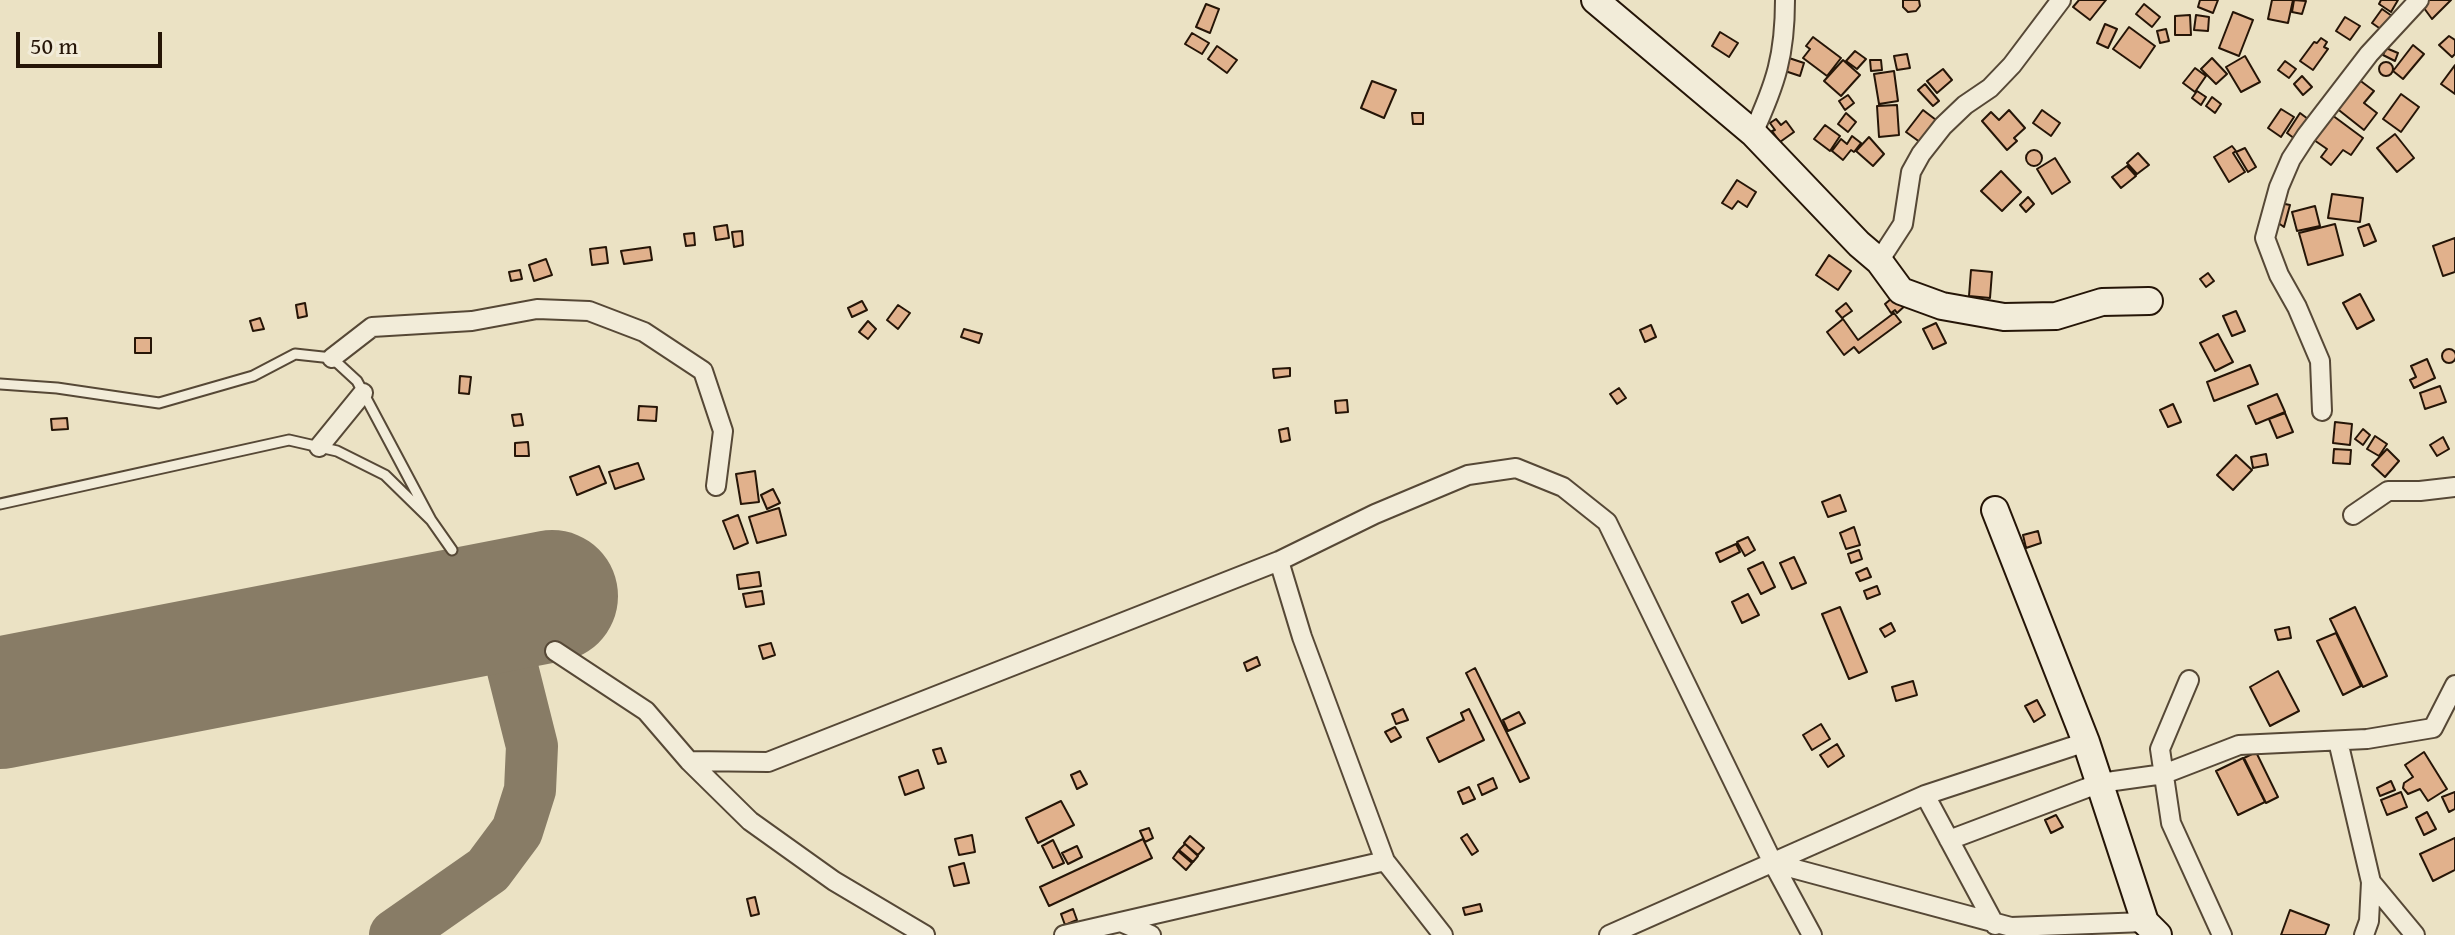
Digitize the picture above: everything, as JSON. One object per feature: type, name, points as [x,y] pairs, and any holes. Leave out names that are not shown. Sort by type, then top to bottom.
[{"type":"street","points":[[1595,0],[1753,133],[1879,261],[1901,291],[1942,306],[2004,317],[2056,316],[2102,302],[2149,301]]},
{"type":"street","points":[[1753,133],[1777,75],[1784,48],[1785,0]]},
{"type":"street","points":[[1879,261],[1903,224],[1911,172],[1921,154],[1943,126],[1965,105],[1990,88],[2012,65],[2061,0]]},
{"type":"street","points":[[2322,411],[2320,361],[2265,238],[2279,187],[2291,159],[2369,54],[2419,0]]},
{"type":"street","points":[[332,358],[372,327],[472,321],[537,309],[589,311],[644,332],[703,371],[723,431],[716,486]]},
{"type":"street","points":[[319,447],[363,393]]},
{"type":"street","points":[[689,761],[768,762],[1279,561],[1375,514],[1468,475],[1516,468],[1563,487],[1607,522],[1773,863],[1812,935]]},
{"type":"street","points":[[2353,515],[2388,491],[2455,487]]},
{"type":"street","points":[[1773,863],[1996,928],[2152,928],[2086,742],[1995,510]]},
{"type":"street","points":[[1279,561],[1302,637],[1385,861],[1443,935]]},
{"type":"street","points":[[555,651],[646,711],[689,761],[750,821],[834,881],[925,935]]},
{"type":"street","points":[[2189,680],[2160,749],[2171,823],[2222,935]]},
{"type":"street","points":[[1949,840],[2100,783],[2164,774],[2239,745],[2367,739],[2433,728],[2455,685]]},
{"type":"street","points":[[2338,741],[2371,882],[2369,921],[2364,935]]},
{"type":"street","points":[[1609,935],[1925,795],[2086,742]]},
{"type":"street","points":[[1925,795],[1996,928]]},
{"type":"street","points":[[1064,935],[1385,861]]},
{"type":"street","points":[[2371,882],[2415,935]]},
{"type":"street","points":[[1123,923],[1151,935]]},
{"type":"lane","points":[[0,384],[57,388],[159,403],[253,376],[295,354],[332,358],[357,381],[431,520],[452,550]]},
{"type":"lane","points":[[0,504],[289,440],[337,451],[385,475],[431,520]]},
{"type":"building","points":[[1903,0],[1919,0],[1920,6],[1916,11],[1908,12],[1903,7]]},
{"type":"building","points":[[2079,0],[2106,0],[2090,20],[2073,7]]},
{"type":"building","points":[[2200,0],[2218,0],[2213,13],[2198,7]]},
{"type":"building","points":[[2272,0],[2293,0],[2288,23],[2268,19]]},
{"type":"building","points":[[2294,0],[2306,1],[2302,14],[2292,12]]},
{"type":"building","points":[[2381,0],[2398,0],[2391,12],[2379,4]]},
{"type":"building","points":[[2424,0],[2451,0],[2432,19],[2421,4]]},
{"type":"building","points":[[1206,4],[1219,9],[1210,33],[1196,27]]},
{"type":"building","points":[[2144,4],[2160,17],[2152,27],[2136,14]]},
{"type":"building","points":[[2382,9],[2392,16],[2382,30],[2372,23]]},
{"type":"building","points":[[2233,12],[2253,20],[2239,56],[2219,48]]},
{"type":"building","points":[[2190,15],[2191,35],[2175,35],[2175,16]]},
{"type":"building","points":[[2196,15],[2209,17],[2208,31],[2194,30]]},
{"type":"building","points":[[2345,17],[2360,26],[2350,40],[2336,31]]},
{"type":"building","points":[[2105,24],[2117,29],[2108,48],[2097,43]]},
{"type":"building","points":[[2129,27],[2155,46],[2140,68],[2113,49]]},
{"type":"building","points":[[2166,29],[2169,41],[2160,43],[2157,31]]},
{"type":"building","points":[[1720,32],[1738,43],[1729,57],[1712,46]]},
{"type":"building","points":[[1192,33],[1209,43],[1202,54],[1185,44]]},
{"type":"building","points":[[2449,36],[2455,40],[2455,54],[2452,57],[2439,45]]},
{"type":"building","points":[[1813,37],[1841,58],[1827,76],[1803,58],[1810,49],[1806,46]]},
{"type":"building","points":[[2321,38],[2327,42],[2324,47],[2328,49],[2313,70],[2300,61],[2314,42]]},
{"type":"building","points":[[2413,45],[2424,54],[2403,79],[2393,71]]},
{"type":"building","points":[[1217,46],[1237,60],[1227,73],[1208,59]]},
{"type":"building","points":[[2386,48],[2398,53],[2395,61],[2383,55]]},
{"type":"building","points":[[1855,51],[1866,59],[1857,69],[1846,61]]},
{"type":"building","points":[[1907,54],[1910,68],[1897,70],[1894,56]]},
{"type":"building","points":[[2245,56],[2260,82],[2241,92],[2226,67]]},
{"type":"building","points":[[1789,58],[1804,63],[1800,76],[1785,71]]},
{"type":"building","points":[[2212,58],[2227,74],[2216,84],[2201,69]]},
{"type":"building","points":[[1843,60],[1860,75],[1841,96],[1824,81]]},
{"type":"building","points":[[1870,60],[1881,60],[1882,70],[1871,71]]},
{"type":"building","points":[[2285,61],[2296,69],[2289,78],[2278,70]]},
{"type":"building","points":[[2386,62],[2393,69],[2386,76],[2379,69]]},
{"type":"building","points":[[2455,65],[2455,94],[2441,84]]},
{"type":"building","points":[[2195,68],[2206,76],[2195,92],[2183,83]]},
{"type":"building","points":[[1943,69],[1952,80],[1937,93],[1927,81]]},
{"type":"building","points":[[1894,71],[1898,101],[1879,104],[1874,74]]},
{"type":"building","points":[[2302,76],[2312,87],[2303,95],[2294,84]]},
{"type":"building","points":[[2358,79],[2374,91],[2364,103],[2377,113],[2364,130],[2335,107]]},
{"type":"building","points":[[1372,81],[1396,90],[1384,118],[1361,108]]},
{"type":"building","points":[[1925,84],[1939,101],[1933,106],[1918,90]]},
{"type":"building","points":[[2197,91],[2206,97],[2201,105],[2192,98]]},
{"type":"building","points":[[2401,94],[2419,107],[2401,132],[2383,119]]},
{"type":"building","points":[[1848,95],[1854,103],[1845,110],[1839,101]]},
{"type":"building","points":[[2212,97],[2221,104],[2215,113],[2206,106]]},
{"type":"building","points":[[1897,105],[1899,135],[1879,137],[1877,106]]},
{"type":"building","points":[[2281,109],[2294,117],[2281,137],[2268,128]]},
{"type":"building","points":[[1923,110],[1940,123],[1924,145],[1906,132]]},
{"type":"building","points":[[2009,110],[2025,128],[2007,150],[1982,121],[1991,112],[1999,120]]},
{"type":"building","points":[[2042,110],[2060,123],[2051,136],[2033,123]]},
{"type":"building","points":[[1412,113],[1423,113],[1423,124],[1413,124]]},
{"type":"building","points":[[1846,113],[1856,122],[1848,132],[1838,124]]},
{"type":"building","points":[[2300,113],[2308,119],[2295,139],[2287,133]]},
{"type":"building","points":[[2332,115],[2363,138],[2351,155],[2343,150],[2331,165],[2321,157],[2327,149],[2314,140]]},
{"type":"building","points":[[1776,119],[1781,125],[1786,121],[1794,132],[1780,142],[1770,123]]},
{"type":"building","points":[[1825,125],[1840,136],[1830,151],[1814,139]]},
{"type":"building","points":[[2395,134],[2414,158],[2397,172],[2377,148]]},
{"type":"building","points":[[1852,136],[1861,143],[1843,160],[1832,151],[1841,139],[1847,144]]},
{"type":"building","points":[[1869,137],[1884,154],[1873,166],[1856,151]]},
{"type":"building","points":[[2232,146],[2245,172],[2229,182],[2214,157]]},
{"type":"building","points":[[2245,148],[2256,167],[2248,172],[2236,152]]},
{"type":"building","points":[[2034,150],[2042,158],[2034,166],[2026,158]]},
{"type":"building","points":[[2138,153],[2149,165],[2137,174],[2127,163]]},
{"type":"building","points":[[2055,158],[2070,182],[2052,194],[2037,169]]},
{"type":"building","points":[[2127,166],[2136,176],[2121,188],[2112,177]]},
{"type":"building","points":[[2001,171],[2021,192],[2002,211],[1981,191]]},
{"type":"building","points":[[1737,180],[1756,192],[1747,207],[1738,201],[1732,209],[1722,203]]},
{"type":"building","points":[[2332,194],[2363,198],[2360,222],[2328,218]]},
{"type":"building","points":[[2028,197],[2034,204],[2026,212],[2020,205]]},
{"type":"building","points":[[2280,203],[2290,205],[2284,227],[2274,220]]},
{"type":"building","points":[[2315,206],[2320,226],[2297,231],[2292,212]]},
{"type":"building","points":[[2335,224],[2343,255],[2308,265],[2299,233]]},
{"type":"building","points":[[2369,224],[2376,241],[2364,246],[2358,228]]},
{"type":"building","points":[[727,225],[729,238],[716,240],[714,227]]},
{"type":"building","points":[[742,231],[743,245],[734,247],[732,232]]},
{"type":"building","points":[[694,233],[695,245],[686,246],[684,234]]},
{"type":"building","points":[[2455,238],[2455,272],[2443,276],[2433,246]]},
{"type":"building","points":[[606,247],[608,263],[592,265],[590,249]]},
{"type":"building","points":[[650,247],[652,260],[624,264],[621,251]]},
{"type":"building","points":[[1829,255],[1851,271],[1838,290],[1816,275]]},
{"type":"building","points":[[546,259],[552,275],[534,281],[529,265]]},
{"type":"building","points":[[520,270],[522,279],[511,281],[509,272]]},
{"type":"building","points":[[1971,270],[1992,272],[1990,298],[1969,296]]},
{"type":"building","points":[[2208,273],[2214,281],[2206,287],[2200,279]]},
{"type":"building","points":[[1898,293],[1907,304],[1897,313],[1895,310],[1891,313],[1885,304]]},
{"type":"building","points":[[2360,294],[2374,320],[2357,329],[2343,303]]},
{"type":"building","points":[[862,301],[867,310],[852,317],[848,308]]},
{"type":"building","points":[[305,303],[307,316],[298,318],[296,305]]},
{"type":"building","points":[[1846,303],[1852,311],[1842,318],[1836,311]]},
{"type":"building","points":[[898,305],[910,313],[898,329],[887,320]]},
{"type":"building","points":[[2236,311],[2245,331],[2232,336],[2223,316]]},
{"type":"building","points":[[1894,313],[1901,322],[1859,353],[1854,347],[1844,355],[1827,332],[1843,319],[1858,340]]},
{"type":"building","points":[[260,318],[264,329],[253,331],[250,321]]},
{"type":"building","points":[[868,321],[876,329],[868,339],[859,332]]},
{"type":"building","points":[[1936,323],[1946,343],[1933,349],[1923,329]]},
{"type":"building","points":[[1651,325],[1656,337],[1645,342],[1640,330]]},
{"type":"building","points":[[964,329],[982,334],[979,343],[961,337]]},
{"type":"building","points":[[2218,334],[2233,362],[2215,371],[2200,343]]},
{"type":"building","points":[[135,338],[151,338],[151,353],[135,353]]},
{"type":"building","points":[[2449,349],[2456,356],[2449,363],[2442,356]]},
{"type":"building","points":[[2427,359],[2435,378],[2414,388],[2410,380],[2416,377],[2411,366]]},
{"type":"building","points":[[2250,365],[2258,384],[2214,401],[2207,382]]},
{"type":"building","points":[[1290,368],[1290,376],[1274,378],[1273,369]]},
{"type":"building","points":[[460,376],[471,377],[469,394],[459,393]]},
{"type":"building","points":[[2440,386],[2446,402],[2425,409],[2420,393]]},
{"type":"building","points":[[1619,388],[1626,398],[1617,404],[1610,394]]},
{"type":"building","points":[[2277,394],[2285,412],[2256,424],[2248,406]]},
{"type":"building","points":[[1347,400],[1348,412],[1336,413],[1335,401]]},
{"type":"building","points":[[2173,404],[2181,422],[2168,427],[2160,410]]},
{"type":"building","points":[[639,406],[657,407],[656,421],[638,420]]},
{"type":"building","points":[[2285,413],[2293,432],[2277,438],[2269,419]]},
{"type":"building","points":[[521,414],[523,425],[514,426],[512,415]]},
{"type":"building","points":[[67,418],[68,429],[52,430],[51,419]]},
{"type":"building","points":[[2335,422],[2352,424],[2350,445],[2333,443]]},
{"type":"building","points":[[1288,428],[1290,440],[1281,442],[1279,430]]},
{"type":"building","points":[[2363,429],[2370,435],[2363,445],[2355,439]]},
{"type":"building","points":[[2375,436],[2387,444],[2379,456],[2367,449]]},
{"type":"building","points":[[2443,437],[2449,449],[2437,456],[2430,445]]},
{"type":"building","points":[[528,442],[529,456],[515,456],[515,443]]},
{"type":"building","points":[[2334,449],[2351,450],[2350,464],[2333,463]]},
{"type":"building","points":[[2387,449],[2399,461],[2385,477],[2372,465]]},
{"type":"building","points":[[2266,454],[2268,465],[2253,468],[2251,457]]},
{"type":"building","points":[[2236,455],[2252,470],[2233,490],[2217,475]]},
{"type":"building","points":[[638,463],[644,479],[615,489],[609,472]]},
{"type":"building","points":[[599,466],[606,483],[577,495],[570,477]]},
{"type":"building","points":[[755,471],[759,502],[741,504],[736,474]]},
{"type":"building","points":[[773,489],[780,503],[767,509],[761,495]]},
{"type":"building","points":[[1840,495],[1846,511],[1828,517],[1822,502]]},
{"type":"building","points":[[779,508],[786,535],[757,543],[749,517]]},
{"type":"building","points":[[738,515],[748,543],[734,549],[723,521]]},
{"type":"building","points":[[1854,527],[1860,545],[1846,549],[1840,533]]},
{"type":"building","points":[[2038,531],[2041,543],[2026,548],[2023,535]]},
{"type":"building","points":[[1748,537],[1755,550],[1745,556],[1737,542]]},
{"type":"building","points":[[1736,544],[1740,552],[1720,562],[1716,553]]},
{"type":"building","points":[[1859,550],[1862,559],[1851,563],[1848,554]]},
{"type":"building","points":[[1794,557],[1806,583],[1792,589],[1780,563]]},
{"type":"building","points":[[1763,562],[1775,587],[1761,594],[1748,569]]},
{"type":"building","points":[[1867,568],[1871,577],[1860,581],[1856,573]]},
{"type":"building","points":[[759,572],[761,586],[739,589],[737,575]]},
{"type":"building","points":[[1877,586],[1880,594],[1867,599],[1864,591]]},
{"type":"building","points":[[762,591],[764,604],[746,607],[743,594]]},
{"type":"building","points":[[1748,594],[1759,615],[1742,623],[1732,602]]},
{"type":"building","points":[[1840,607],[1867,672],[1849,679],[1822,614]]},
{"type":"building","points":[[2355,607],[2387,676],[2363,687],[2330,619]]},
{"type":"building","points":[[1891,623],[1895,631],[1885,637],[1880,629]]},
{"type":"building","points":[[2289,627],[2291,638],[2278,640],[2275,630]]},
{"type":"building","points":[[2336,633],[2361,686],[2343,695],[2317,641]]},
{"type":"building","points":[[771,643],[775,655],[763,659],[759,646]]},
{"type":"building","points":[[1257,657],[1260,665],[1247,671],[1244,663]]},
{"type":"building","points":[[1475,668],[1529,778],[1520,782],[1466,673]]},
{"type":"building","points":[[2278,671],[2299,711],[2270,726],[2250,687]]},
{"type":"building","points":[[1913,681],[1917,695],[1896,701],[1892,687]]},
{"type":"building","points":[[2037,700],[2045,715],[2034,722],[2025,706]]},
{"type":"building","points":[[1403,709],[1408,720],[1396,724],[1392,714]]},
{"type":"building","points":[[1469,709],[1484,740],[1439,762],[1427,738],[1464,720],[1461,713]]},
{"type":"building","points":[[1519,712],[1525,723],[1508,731],[1503,720]]},
{"type":"building","points":[[1821,724],[1830,739],[1812,750],[1803,735]]},
{"type":"building","points":[[1395,727],[1401,737],[1391,742],[1385,732]]},
{"type":"building","points":[[1837,744],[1844,756],[1828,767],[1820,755]]},
{"type":"building","points":[[941,748],[946,762],[938,764],[933,750]]},
{"type":"building","points":[[2256,752],[2278,797],[2266,803],[2244,758]]},
{"type":"building","points":[[2424,752],[2447,789],[2428,801],[2420,789],[2408,794],[2403,788],[2404,783],[2413,777],[2405,765]]},
{"type":"building","points":[[2243,758],[2265,802],[2238,815],[2216,771]]},
{"type":"building","points":[[918,770],[924,788],[905,795],[899,777]]},
{"type":"building","points":[[1080,771],[1087,784],[1077,789],[1071,775]]},
{"type":"building","points":[[1493,778],[1497,788],[1482,795],[1478,785]]},
{"type":"building","points":[[2391,781],[2395,790],[2380,796],[2377,788]]},
{"type":"building","points":[[1469,787],[1475,799],[1463,804],[1458,792]]},
{"type":"building","points":[[2401,792],[2407,807],[2387,815],[2381,800]]},
{"type":"building","points":[[2455,792],[2455,809],[2449,812],[2442,797]]},
{"type":"building","points":[[1061,801],[1074,825],[1038,843],[1026,818]]},
{"type":"building","points":[[2427,812],[2436,829],[2424,835],[2416,818]]},
{"type":"building","points":[[2056,815],[2063,827],[2051,833],[2045,820]]},
{"type":"building","points":[[1149,828],[1153,838],[1145,842],[1140,831]]},
{"type":"building","points":[[1467,834],[1478,851],[1472,855],[1461,838]]},
{"type":"building","points":[[972,835],[975,852],[959,855],[955,839]]},
{"type":"building","points":[[1190,836],[1204,848],[1198,855],[1184,843]]},
{"type":"building","points":[[2455,838],[2455,870],[2433,881],[2420,854]]},
{"type":"building","points":[[1143,839],[1152,858],[1049,906],[1040,887]]},
{"type":"building","points":[[1053,840],[1064,863],[1053,868],[1042,846]]},
{"type":"building","points":[[1185,844],[1198,856],[1193,862],[1179,850]]},
{"type":"building","points":[[1077,846],[1082,857],[1068,864],[1062,853]]},
{"type":"building","points":[[1178,851],[1192,863],[1186,870],[1173,858]]},
{"type":"building","points":[[964,863],[969,883],[954,886],[949,867]]},
{"type":"building","points":[[755,897],[759,914],[751,916],[747,899]]},
{"type":"building","points":[[1480,904],[1482,911],[1465,915],[1463,908]]},
{"type":"building","points":[[1073,909],[1077,920],[1065,925],[1061,914]]},
{"type":"building","points":[[2290,910],[2329,925],[2325,935],[2281,935]]},
{"type":"taxiway","points":[[395,935],[488,870],[517,831],[530,790],[532,746],[497,607]]},
{"type":"runway","points":[[0,703],[552,596]]}]
